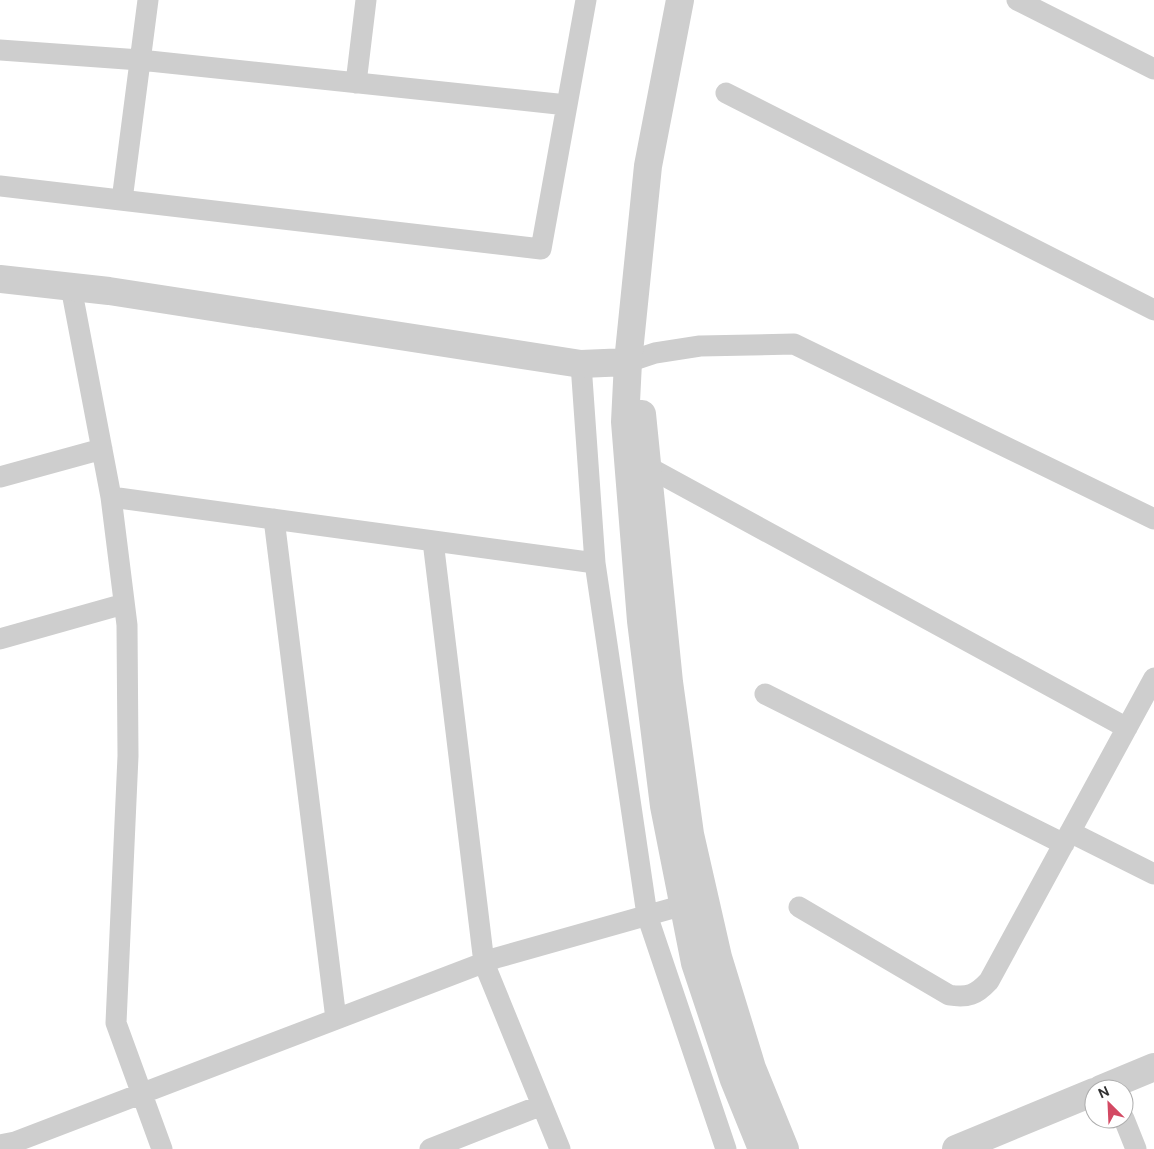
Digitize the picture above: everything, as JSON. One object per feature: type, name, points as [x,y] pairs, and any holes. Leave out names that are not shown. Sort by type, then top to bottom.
[{"type":"street","points":[[122,200],[148,0]]},
{"type":"street","points":[[356,83],[366,0]]},
{"type":"street","points":[[0,186],[540,249],[586,0]]},
{"type":"street","points":[[680,0],[648,166],[628,362],[624,422],[641,621],[664,806],[695,963],[734,1080],[762,1149]]},
{"type":"street","points":[[1017,0],[1154,69]]},
{"type":"street","points":[[0,50],[140,60],[567,105]]},
{"type":"street","points":[[726,93],[1154,310]]},
{"type":"street","points":[[0,279],[110,291],[581,364],[628,362],[655,352],[700,346],[794,344],[1154,519]]},
{"type":"street","points":[[71,287],[111,497],[127,625],[128,756],[116,1023],[162,1149]]},
{"type":"street","points":[[628,362],[643,420],[669,682],[690,834],[718,958],[752,1068],[785,1149]]},
{"type":"street","points":[[581,364],[596,563],[647,916],[726,1149]]},
{"type":"street","points":[[0,477],[102,449]]},
{"type":"street","points":[[648,467],[1127,728]]},
{"type":"street","points":[[111,497],[596,563]]},
{"type":"street","points":[[274,519],[336,1019]]},
{"type":"street","points":[[433,540],[484,963],[560,1149]]},
{"type":"street","points":[[0,639],[124,604]]},
{"type":"street","points":[[799,907],[949,995],[960,997],[979,992],[989,981],[1154,678]]},
{"type":"street","points":[[765,694],[1067,838],[1154,874]]},
{"type":"street","points":[[0,1145],[15,1142],[484,963],[684,905]]},
{"type":"street","points":[[1127,1079],[1154,1067]]},
{"type":"street","points":[[956,1149],[1084,1097]]},
{"type":"street","points":[[430,1149],[542,1105]]},
{"type":"street","points":[[1128,1129],[1136,1149]]}]
